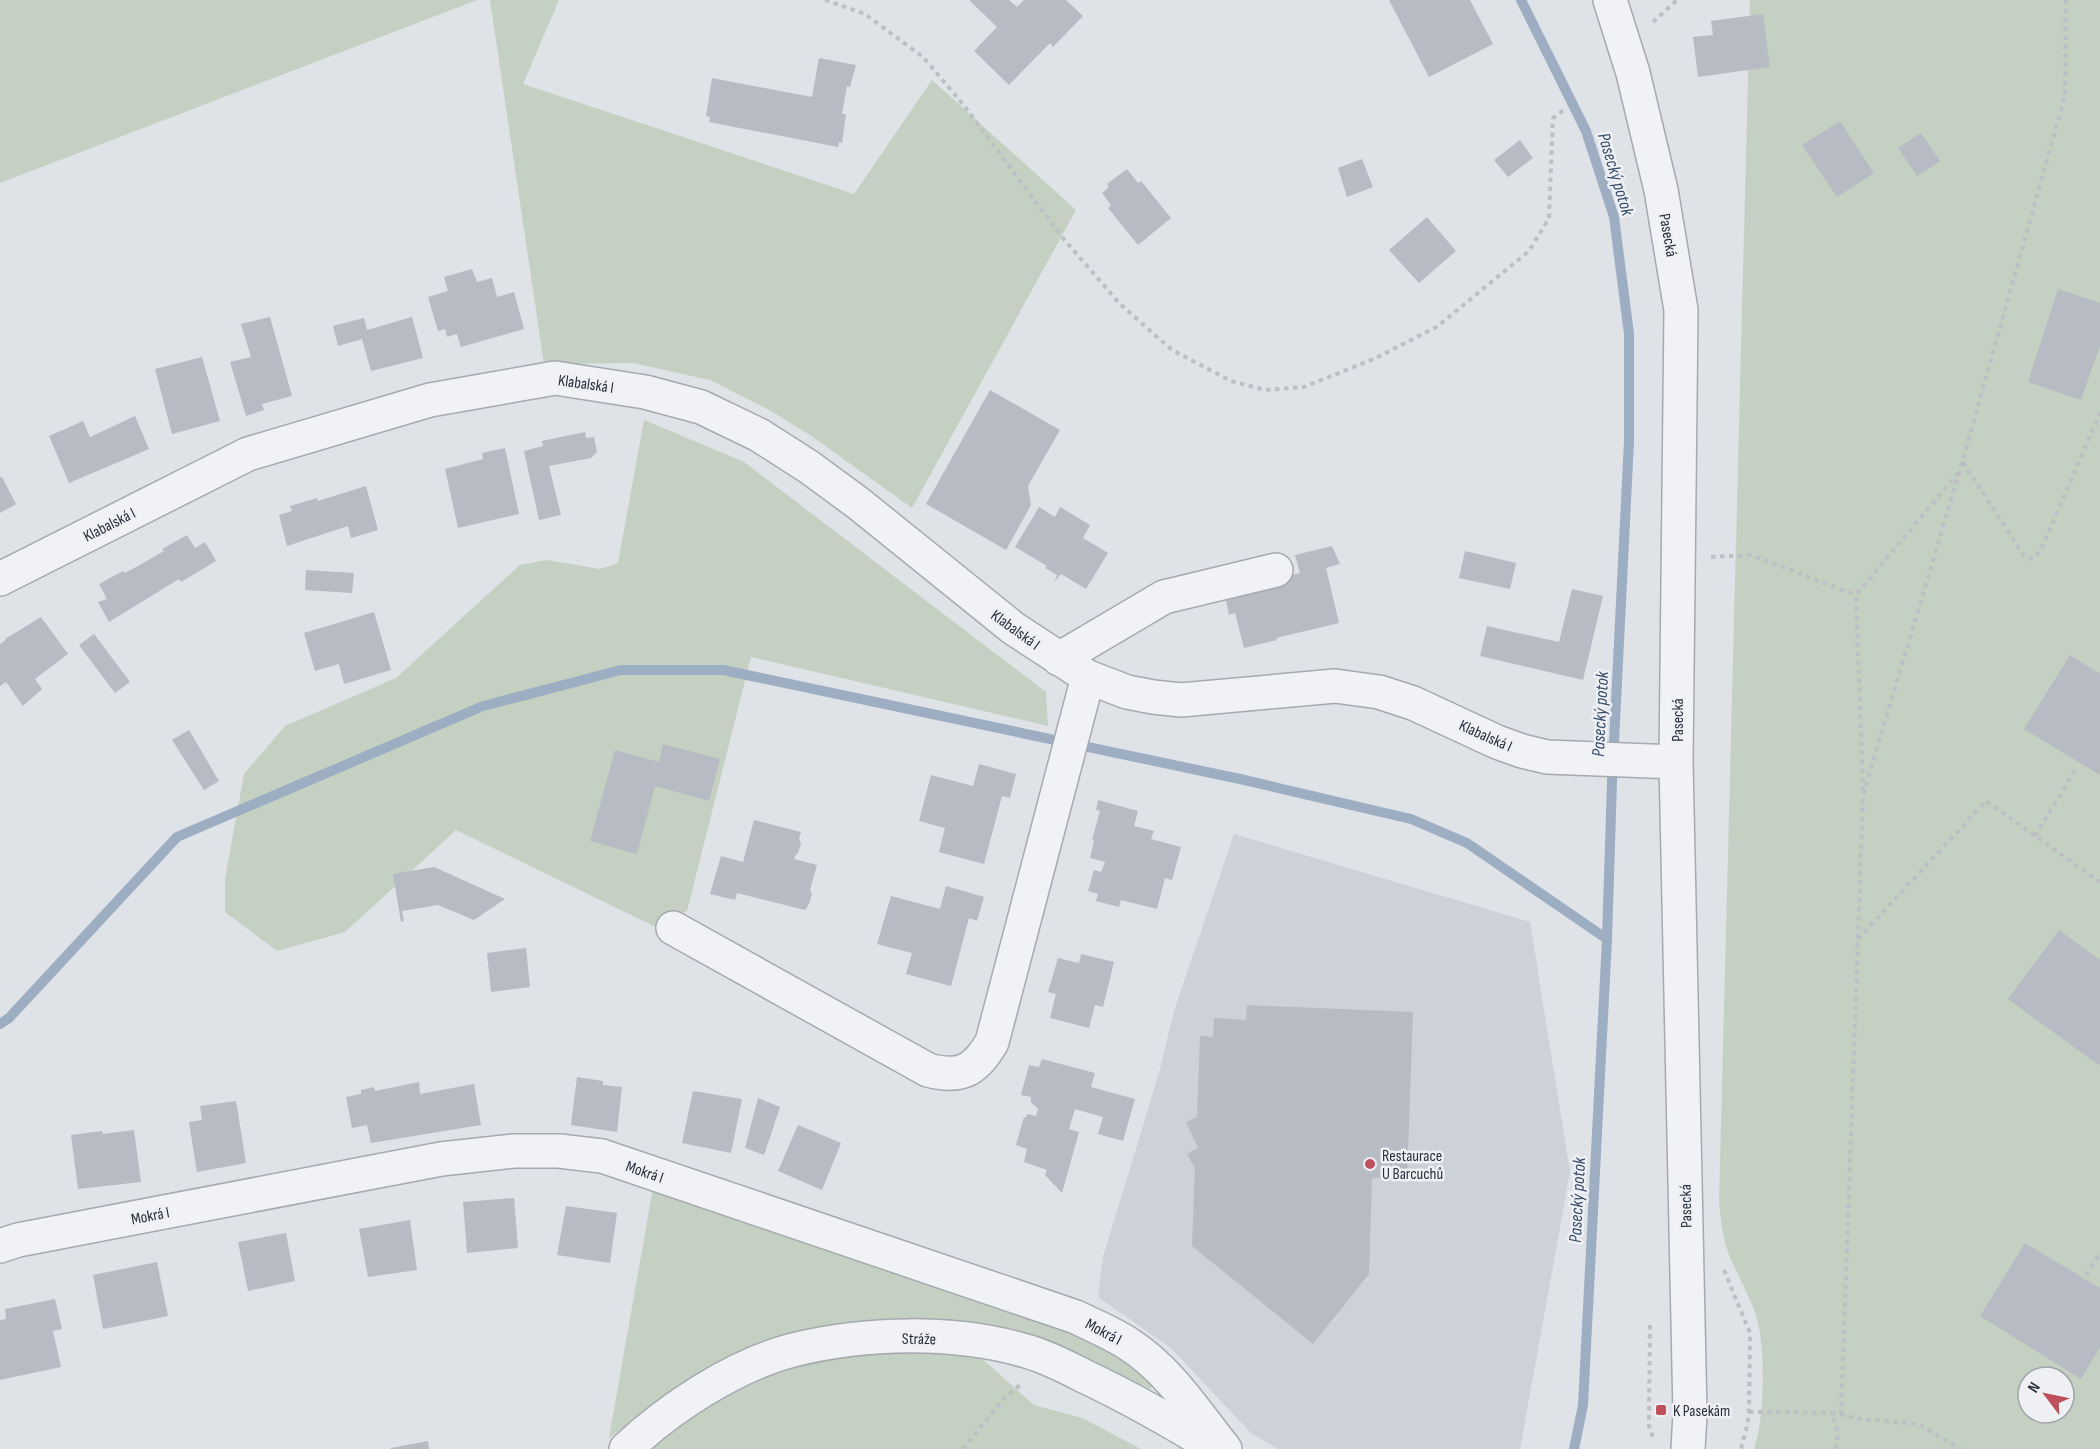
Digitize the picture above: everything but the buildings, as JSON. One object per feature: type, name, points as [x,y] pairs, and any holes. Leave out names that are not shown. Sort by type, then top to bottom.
[{"type":"street","name":"Pasecká","points":[[1610,0],[1634,73],[1661,190],[1681,310],[1676,762],[1689,1402],[1688,1449]]},
{"type":"street","name":"Klabalská I","points":[[0,579],[248,454],[430,400],[555,378],[645,392],[701,406],[759,435],[809,467],[858,503],[1012,628],[1088,677],[1127,692],[1181,700],[1335,686],[1379,692],[1413,703],[1497,742],[1547,757],[1676,762]]},
{"type":"street","points":[[1059,659],[1164,597],[1276,570]]},
{"type":"street","points":[[673,928],[928,1070],[950,1074],[970,1069],[985,1054],[992,1042],[1073,726],[1088,677]]},
{"type":"street","name":"Mokrá I","points":[[0,1246],[18,1240],[441,1159],[514,1151],[559,1151],[602,1156],[1076,1317],[1130,1345],[1154,1364],[1175,1384],[1225,1449]]},
{"type":"street","name":"Stráže","points":[[626,1449],[681,1404],[753,1364],[791,1350],[849,1340],[915,1336],[970,1340],[1026,1351],[1056,1362],[1141,1403],[1217,1449]]},
{"type":"path","points":[[825,0],[865,14],[923,57],[962,103],[1062,237],[1120,304],[1172,350],[1231,381],[1265,390],[1304,387],[1376,358],[1438,326],[1529,251],[1549,218],[1553,118],[1564,110]]},
{"type":"path","points":[[1863,795],[1960,470],[2065,96],[2066,0]]},
{"type":"path","points":[[1962,462],[2024,556],[2030,559],[2040,552],[2100,412]]},
{"type":"path","points":[[1841,1414],[1863,795],[1856,595],[1960,470]]},
{"type":"path","points":[[1708,557],[1751,555],[1856,595]]},
{"type":"path","points":[[2035,836],[2077,767]]},
{"type":"path","points":[[1858,939],[1986,801],[2100,882]]},
{"type":"path","points":[[2086,1275],[2100,1253]]},
{"type":"path","points":[[1650,1324],[1649,1426],[1654,1441]]},
{"type":"path","points":[[963,1449],[1004,1398],[1034,1373],[1056,1362]]},
{"type":"path","points":[[1749,1412],[1832,1413],[1861,1419],[1918,1424],[1961,1449]]},
{"type":"path","points":[[1832,1413],[1838,1433],[1836,1449]]},
{"type":"shaded area","points":[[1234,834],[1530,922],[1570,1172],[1520,1449],[1278,1449],[1251,1433],[1171,1348],[1098,1297],[1103,1257],[1159,1073],[1174,1011]]},
{"type":"green space","points":[[0,0],[477,0],[0,183]]},
{"type":"green space","points":[[490,0],[559,0],[523,84],[854,194],[932,80],[1076,210],[912,508],[810,435],[771,411],[710,380],[633,363],[544,364]]},
{"type":"green space","points":[[1750,0],[2100,0],[2100,1449],[1754,1449],[1758,1436],[1763,1380],[1759,1325],[1728,1251],[1719,1203]]},
{"type":"green space","points":[[644,420],[744,462],[1046,692],[1048,726],[751,657],[687,911],[675,916],[664,931],[456,830],[345,932],[277,951],[225,912],[225,879],[244,774],[285,726],[396,678],[520,565],[547,560],[600,569],[618,563]]},
{"type":"green space","points":[[653,1188],[1091,1338],[1155,1383],[1150,1389],[1045,1342],[839,1329],[775,1338],[698,1374],[609,1438]]},
{"type":"green space","points":[[872,1349],[979,1356],[1034,1405],[1082,1418],[1141,1449],[651,1449],[705,1408],[765,1376],[808,1362]]},
{"type":"waterway","name":"Pasecký potok","points":[[1521,0],[1586,131],[1614,217],[1629,334],[1629,441],[1612,782],[1607,939],[1583,1405],[1574,1449]]},
{"type":"waterway","points":[[0,1024],[9,1018],[177,837],[483,706],[621,670],[723,670],[1240,779],[1411,819],[1467,843],[1607,939]]},
{"type":"place","name":"Restaurace U Barcuchů","points":[[1370,1164]]},
{"type":"place","name":"K Pasekám","points":[[1661,1410]]}]
